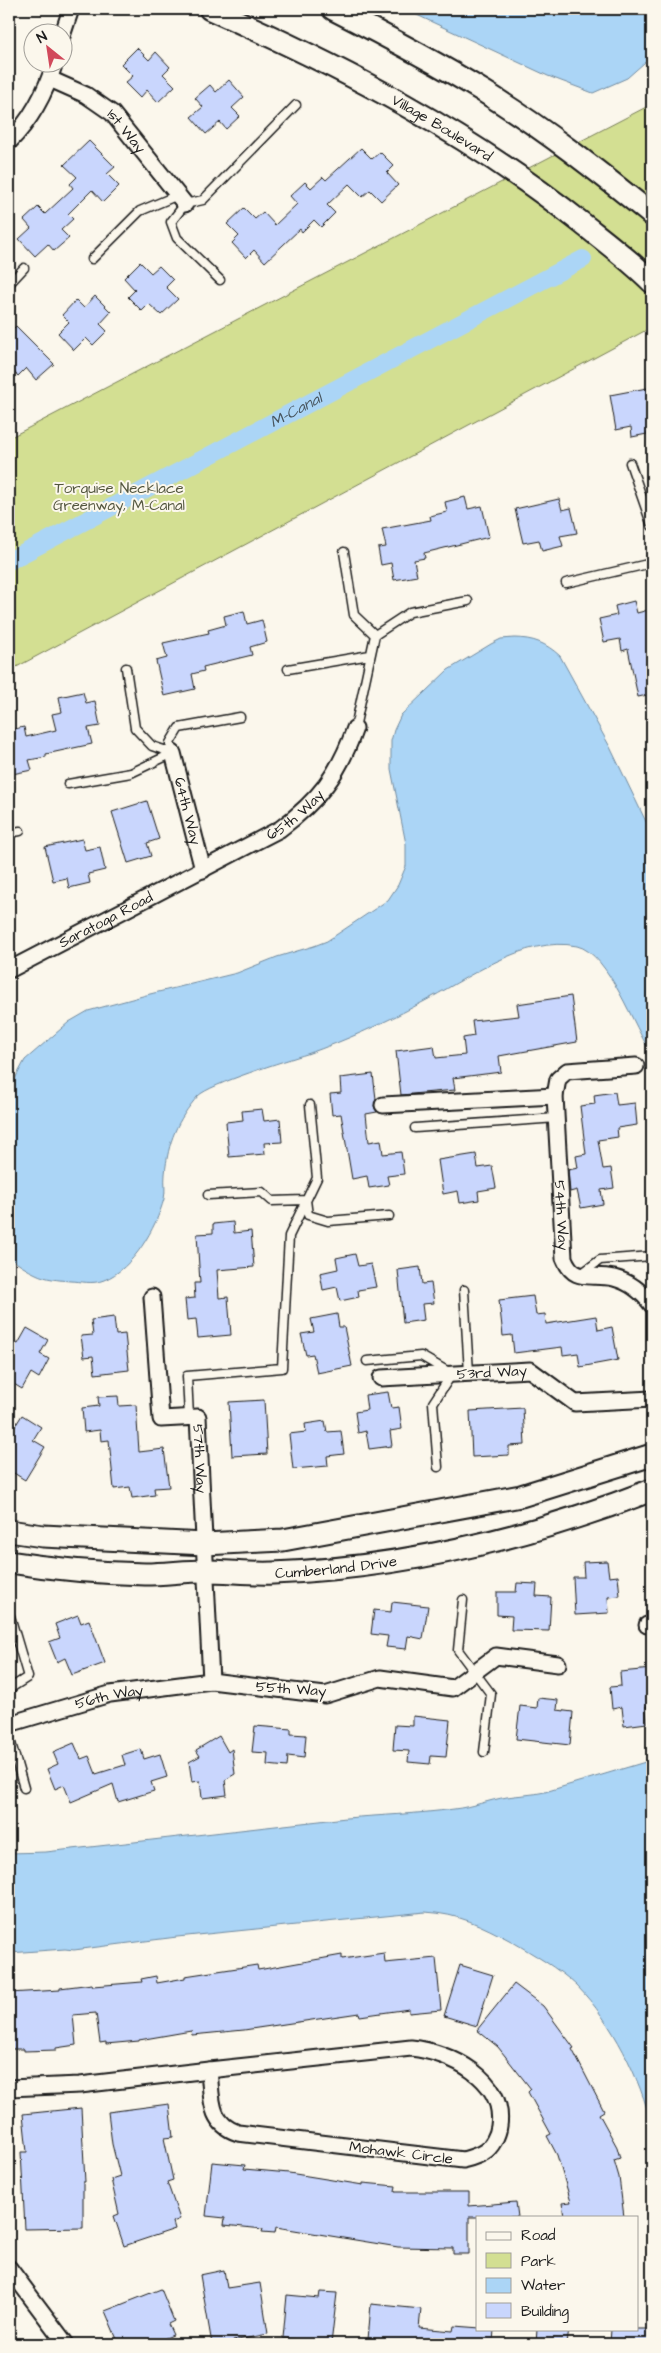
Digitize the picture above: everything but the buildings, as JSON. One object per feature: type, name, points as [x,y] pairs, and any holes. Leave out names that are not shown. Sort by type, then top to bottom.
[{"type":"street","points":[[67,22],[71,9]]},
{"type":"street","name":"Village Boulevard","points":[[210,9],[314,55],[457,134],[528,182],[568,212],[634,265],[652,282]]},
{"type":"street","points":[[333,9],[404,46],[484,92],[557,140],[652,214]]},
{"type":"street","points":[[9,142],[28,119],[52,72]]},
{"type":"street","name":"1st Way","points":[[50,79],[86,95],[112,114],[181,199]]},
{"type":"street","name":"65th Way","points":[[202,870],[280,829],[301,814],[319,796],[335,775],[347,752],[355,728]]},
{"type":"street","name":"64th Way","points":[[173,753],[202,870]]},
{"type":"street","name":"Saratoga Road","points":[[9,970],[202,870]]},
{"type":"street","name":"54th Way","points":[[579,1276],[569,1269],[564,1258],[555,1096],[558,1079],[567,1071],[636,1066]]},
{"type":"street","points":[[383,1105],[555,1096]]},
{"type":"street","points":[[579,1276],[615,1278],[637,1289],[652,1305]]},
{"type":"street","name":"57th Way","points":[[152,1297],[161,1419],[198,1417],[206,1571]]},
{"type":"street","name":"53rd Way","points":[[382,1378],[530,1370],[576,1403],[652,1399]]},
{"type":"street","name":"Cumberland Drive","points":[[9,1531],[43,1536],[205,1544],[300,1538],[521,1496],[652,1455]]},
{"type":"street","name":"Cumberland Drive","points":[[9,1562],[145,1574],[206,1571],[272,1573],[353,1567],[421,1556],[564,1522],[652,1490]]},
{"type":"street","points":[[206,1571],[211,1682]]},
{"type":"street","name":"55th Way","points":[[211,1682],[325,1695],[380,1678],[453,1688],[496,1656],[558,1664]]},
{"type":"street","name":"56th Way","points":[[9,1724],[110,1694],[211,1682]]},
{"type":"street","name":"Mohawk Circle","points":[[9,2088],[80,2085],[209,2070],[400,2049],[435,2051],[458,2060],[485,2084],[498,2105],[499,2130],[494,2142],[485,2152],[463,2160],[238,2133],[227,2129],[218,2121],[214,2110],[209,2070]]},
{"type":"street","points":[[9,2268],[66,2344]]},
{"type":"lane","points":[[92,259],[140,211],[181,199],[203,200],[296,105]]},
{"type":"lane","points":[[181,199],[171,222],[177,238],[220,280]]},
{"type":"lane","points":[[9,284],[24,268]]},
{"type":"lane","points":[[630,463],[652,526]]},
{"type":"lane","points":[[344,552],[354,615],[375,635]]},
{"type":"lane","points":[[566,583],[652,563]]},
{"type":"lane","points":[[355,728],[375,635],[410,612],[468,601]]},
{"type":"lane","points":[[288,669],[370,655]]},
{"type":"lane","points":[[126,668],[135,728],[152,746],[173,753]]},
{"type":"lane","points":[[173,753],[170,743],[179,728],[240,717]]},
{"type":"lane","points":[[68,784],[131,773],[173,753]]},
{"type":"lane","points":[[9,833],[20,831]]},
{"type":"lane","points":[[189,1418],[187,1376],[282,1368],[289,1236],[317,1178],[310,1105]]},
{"type":"lane","points":[[415,1128],[556,1118]]},
{"type":"lane","points":[[208,1195],[262,1192],[272,1201],[306,1200]]},
{"type":"lane","points":[[306,1200],[308,1215],[328,1221],[389,1216]]},
{"type":"lane","points":[[579,1276],[600,1260],[652,1256]]},
{"type":"lane","points":[[464,1290],[469,1374]]},
{"type":"lane","points":[[366,1361],[421,1356],[452,1374],[433,1403],[438,1467]]},
{"type":"lane","points":[[463,1600],[458,1650],[491,1694],[484,1752]]},
{"type":"lane","points":[[9,1689],[28,1677],[10,1616]]},
{"type":"lane","points":[[9,1736],[24,1788]]},
{"type":"green space","name":"Torquise Necklace Greenway, M-Canal","points":[[652,104],[652,327],[9,671],[9,438]]},
{"type":"water","points":[[404,9],[652,9],[652,56],[627,78],[593,93],[548,76]]},
{"type":"water","points":[[514,638],[539,642],[560,656],[610,747],[652,834],[652,1054],[620,993],[600,962],[589,952],[577,946],[557,944],[516,953],[365,1031],[322,1049],[232,1079],[198,1096],[184,1114],[171,1142],[166,1162],[164,1199],[155,1222],[134,1257],[115,1275],[95,1282],[52,1279],[23,1267],[10,1258],[9,1090],[25,1060],[69,1022],[88,1011],[237,973],[277,957],[314,946],[327,941],[388,900],[398,885],[406,866],[406,844],[391,769],[391,741],[401,715],[448,670],[501,639]]},
{"type":"water","points":[[652,1760],[652,2127],[640,2089],[624,2052],[602,2017],[577,1986],[554,1967],[511,1941],[480,1925],[449,1915],[425,1912],[177,1937],[74,1950],[9,1953],[9,1853],[46,1852],[346,1818],[461,1808],[507,1797],[545,1792]]},
{"type":"waterway","name":"M-Canal","points":[[9,561],[583,259]]}]
